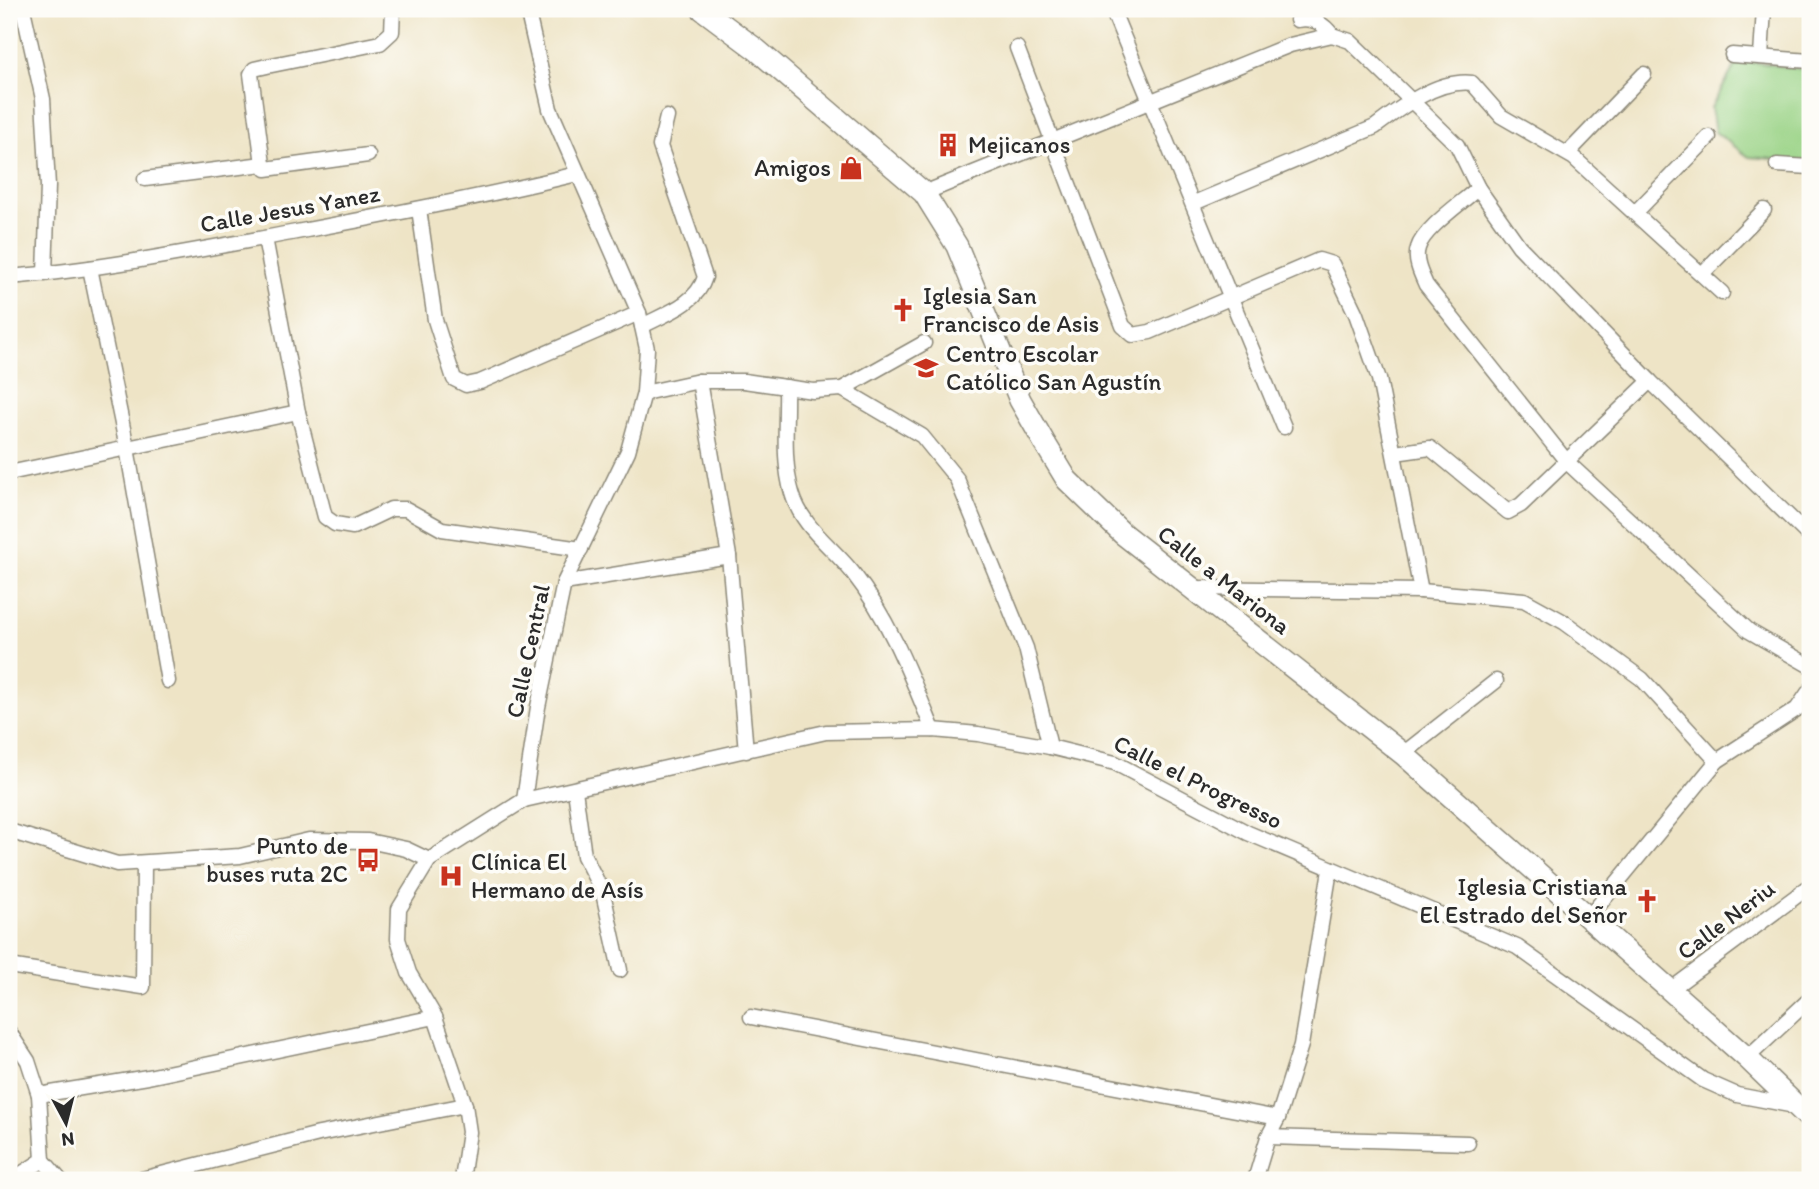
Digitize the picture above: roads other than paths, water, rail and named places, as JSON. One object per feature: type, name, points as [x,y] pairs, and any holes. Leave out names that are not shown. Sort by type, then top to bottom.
[{"type":"main road","name":"Calle a Mariona","points":[[702,9],[757,50],[924,194],[957,246],[1020,400],[1067,480],[1123,534],[1403,754],[1747,1058],[1803,1113]]},
{"type":"street","points":[[23,9],[43,99],[48,186],[46,274]]},
{"type":"street","points":[[368,155],[267,169],[263,164],[251,74],[254,69],[380,43],[392,33],[393,9]]},
{"type":"street","name":"Calle Central","points":[[524,800],[538,707],[564,583],[628,451],[644,393],[647,349],[640,320],[550,109],[527,9]]},
{"type":"street","points":[[1112,9],[1152,100],[1284,427]]},
{"type":"street","points":[[1761,56],[1764,9]]},
{"type":"street","points":[[1290,45],[1295,14],[1323,24],[1332,35]]},
{"type":"street","points":[[924,194],[1290,45],[1332,35],[1350,41],[1457,145],[1478,188],[1519,246],[1650,380],[1810,537]]},
{"type":"street","points":[[1017,48],[1123,326],[1133,335],[1150,332],[1319,260],[1332,264],[1356,314],[1380,379],[1421,591]]},
{"type":"street","points":[[1732,55],[1810,61]]},
{"type":"street","points":[[1568,153],[1644,74]]},
{"type":"street","points":[[1194,203],[1375,127],[1412,102],[1457,81],[1472,83],[1500,116],[1568,153],[1722,293]]},
{"type":"street","points":[[419,209],[435,320],[454,379],[466,385],[480,382],[678,308],[701,291],[705,277],[704,266],[660,146],[667,117]]},
{"type":"street","points":[[1635,214],[1710,137]]},
{"type":"street","points":[[145,178],[263,164]]},
{"type":"street","points":[[1777,165],[1810,167]]},
{"type":"street","name":"Calle Jesus Yanez","points":[[9,277],[90,268],[265,238],[419,209],[577,174]]},
{"type":"street","points":[[1478,188],[1424,236],[1417,249],[1418,268],[1426,285],[1567,462],[1749,631],[1810,666]]},
{"type":"street","points":[[1702,274],[1764,209]]},
{"type":"street","points":[[265,238],[298,412],[325,517],[335,524],[353,527],[391,509],[406,509],[442,528],[581,549]]},
{"type":"street","points":[[90,268],[127,448],[168,681]]},
{"type":"street","points":[[644,393],[699,381],[744,381],[813,391],[842,389],[924,343]]},
{"type":"street","points":[[1395,453],[1430,448],[1508,512],[1521,505],[1650,380]]},
{"type":"street","points":[[699,381],[729,556],[746,751]]},
{"type":"street","points":[[786,387],[788,474],[792,496],[806,523],[853,573],[896,642],[933,730]]},
{"type":"street","points":[[842,389],[922,436],[957,479],[1026,648],[1050,747]]},
{"type":"street","points":[[9,473],[298,412]]},
{"type":"street","points":[[564,583],[729,556]]},
{"type":"street","points":[[1193,588],[1421,591],[1524,600],[1564,622],[1642,679],[1717,761]]},
{"type":"street","points":[[1403,754],[1496,681]]},
{"type":"street","points":[[1589,917],[1717,761],[1797,709],[1810,690]]},
{"type":"street","name":"Calle el Progresso","points":[[524,800],[826,732],[933,730],[978,734],[1050,747],[1115,763],[1248,833],[1517,947],[1703,1080],[1737,1095],[1803,1113]]},
{"type":"street","points":[[575,790],[584,856],[603,893],[620,970]]},
{"type":"street","points":[[462,1180],[469,1132],[465,1105],[435,1017],[409,973],[398,939],[399,909],[429,860],[524,800]]},
{"type":"street","points":[[9,831],[117,864],[240,856],[309,840],[368,841],[407,849],[429,860]]},
{"type":"street","points":[[9,966],[143,987],[144,863]]},
{"type":"street","points":[[1255,1180],[1301,1045],[1331,870]]},
{"type":"street","name":"Calle Neriu","points":[[1670,990],[1810,886]]},
{"type":"street","points":[[1747,1058],[1810,999]]},
{"type":"street","points":[[39,1095],[148,1077],[435,1017]]},
{"type":"street","points":[[751,1017],[1278,1118]]},
{"type":"street","points":[[9,1032],[28,1061],[39,1095],[43,1160],[60,1180]]},
{"type":"street","points":[[138,1180],[320,1135],[465,1105]]},
{"type":"street","points":[[1268,1137],[1468,1143]]},
{"type":"street","points":[[12,1180],[43,1160]]},
{"type":"place","name":"Mejicanos","points":[[948,145]]},
{"type":"place","name":"Amigos","points":[[851,168]]},
{"type":"place","name":"Iglesia San Francisco de Asis","points":[[903,310]]},
{"type":"place","name":"Centro Escolar Católico San Agustín","points":[[926,368]]},
{"type":"place","name":"Punto de buses ruta 2C","points":[[368,860]]},
{"type":"place","name":"Clínica El Hermano de Asís","points":[[451,876]]},
{"type":"place","name":"Iglesia Cristiana El Estrado del Señor","points":[[1647,901]]}]
